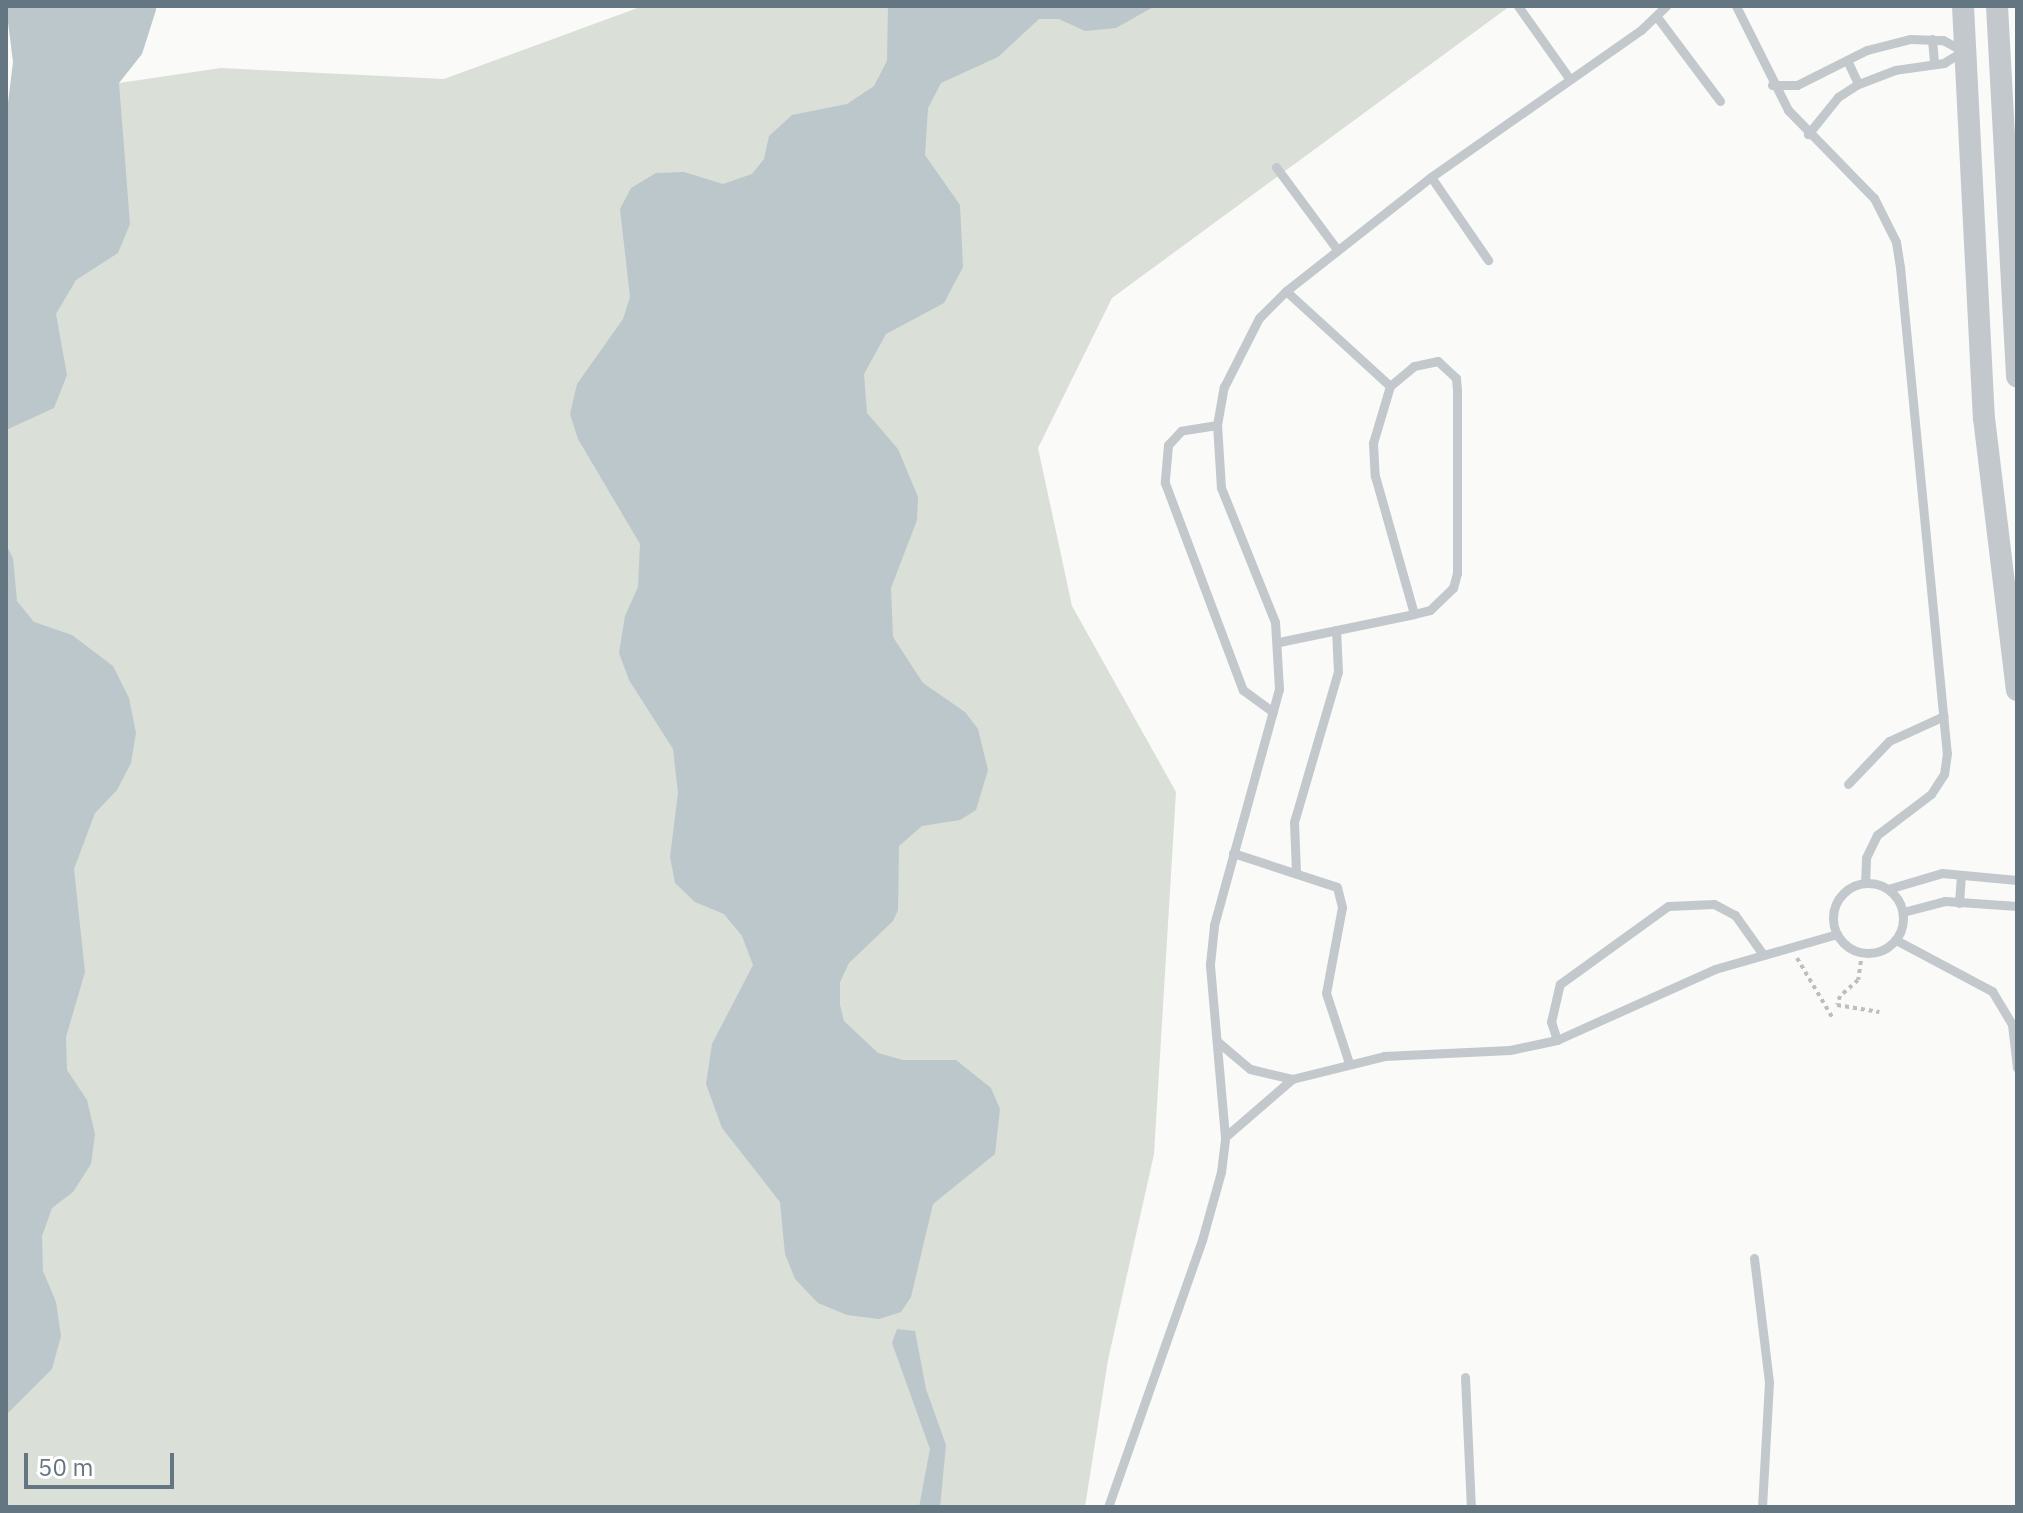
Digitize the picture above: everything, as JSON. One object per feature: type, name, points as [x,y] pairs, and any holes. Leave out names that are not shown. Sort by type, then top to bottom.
[{"type":"street","points":[[1963,6],[1984,418],[2017,690]]},
{"type":"street","points":[[1997,6],[2017,376]]},
{"type":"street","points":[[1963,51],[1998,50]]},
{"type":"lane","points":[[1518,6],[1569,78]]},
{"type":"lane","points":[[1108,1507],[1213,1206],[1225,1137],[1210,964],[1233,853],[1273,712],[1279,642],[1221,488],[1217,425],[1238,351],[1286,291],[1336,248],[1657,17],[1666,6]]},
{"type":"lane","points":[[1736,6],[1772,85],[1808,134],[1874,198],[1896,242],[1944,716],[1944,774],[1931,794],[1877,835],[1866,858],[1865,883]]},
{"type":"lane","points":[[1657,17],[1720,101]]},
{"type":"lane","points":[[1772,85],[1797,85],[1888,44],[1932,39],[1963,51]]},
{"type":"lane","points":[[1932,39],[1934,64]]},
{"type":"lane","points":[[1808,134],[1838,97],[1858,84],[1895,70],[1934,64],[1963,51]]},
{"type":"lane","points":[[1847,60],[1858,84]]},
{"type":"lane","points":[[1276,167],[1336,248]]},
{"type":"lane","points":[[1431,177],[1488,260]]},
{"type":"lane","points":[[1286,291],[1390,386]]},
{"type":"lane","points":[[1279,642],[1414,614],[1444,601],[1457,573],[1456,378],[1449,367],[1426,361],[1390,386],[1373,443],[1375,476],[1414,614]]},
{"type":"lane","points":[[1217,425],[1181,431],[1168,445],[1165,483],[1243,690],[1273,712]]},
{"type":"lane","points":[[1296,872],[1294,822],[1338,672],[1336,630]]},
{"type":"lane","points":[[1848,784],[1889,741],[1944,716]]},
{"type":"lane","points":[[1233,853],[1328,881],[1342,896],[1326,993],[1349,1063]]},
{"type":"lane","points":[[1888,889],[1903,912],[1896,940],[1874,953],[1862,953],[1837,934],[1835,907],[1852,887],[1865,883],[1888,889],[1923,875],[2017,880]]},
{"type":"lane","points":[[1959,903],[1961,876]]},
{"type":"lane","points":[[1557,1040],[1551,1012],[1560,984],[1668,906],[1691,901],[1725,910],[1752,932],[1762,953]]},
{"type":"lane","points":[[1903,912],[1930,902],[2017,906]]},
{"type":"lane","points":[[1225,1137],[1292,1079],[1349,1063],[1423,1052],[1510,1050],[1557,1040],[1762,953],[1837,934]]},
{"type":"lane","points":[[1896,940],[1992,991],[2012,1024],[2017,1068]]},
{"type":"lane","points":[[1218,1042],[1250,1069],[1292,1079]]},
{"type":"lane","points":[[1754,1258],[1769,1382],[1762,1507]]},
{"type":"lane","points":[[1465,1377],[1471,1507]]},
{"type":"path","points":[[1791,944],[1832,1017]]},
{"type":"path","points":[[1862,953],[1858,980],[1837,1005],[1879,1012]]},
{"type":"shaded area","points":[[6,6],[156,6],[156,10],[142,54],[119,83],[130,224],[118,253],[76,280],[56,314],[67,375],[54,408],[6,430],[6,119],[13,62]]},
{"type":"shaded area","points":[[643,6],[1510,6],[1112,298],[1038,448],[1072,606],[1176,792],[1154,1154],[1108,1360],[1085,1507],[6,1507],[6,225],[119,83],[221,68],[444,79]]},
{"type":"shaded area","points":[[888,6],[1155,6],[1116,28],[1085,31],[1059,19],[1039,19],[998,57],[941,83],[928,108],[925,155],[960,205],[963,267],[944,303],[886,334],[864,374],[867,413],[898,449],[918,497],[917,520],[891,588],[893,637],[923,683],[965,712],[978,729],[988,770],[976,810],[960,820],[922,826],[899,846],[898,910],[893,921],[849,963],[840,982],[840,1005],[844,1021],[878,1053],[903,1060],[956,1060],[991,1088],[1000,1109],[995,1154],[933,1204],[911,1297],[901,1312],[879,1319],[847,1315],[818,1303],[795,1279],[785,1254],[780,1202],[722,1128],[706,1084],[712,1044],[753,965],[742,936],[724,914],[695,902],[675,883],[670,857],[678,793],[673,749],[629,680],[619,653],[625,616],[638,587],[640,544],[578,439],[570,414],[577,384],[623,319],[630,297],[620,209],[631,188],[656,173],[684,172],[723,184],[752,174],[764,159],[769,136],[792,115],[847,104],[874,86],[887,61]]},
{"type":"shaded area","points":[[6,545],[13,558],[17,601],[34,622],[72,635],[113,666],[129,698],[136,733],[131,763],[117,790],[95,813],[74,869],[85,972],[66,1037],[67,1070],[87,1100],[95,1134],[91,1164],[73,1192],[52,1208],[42,1236],[43,1271],[56,1302],[61,1336],[52,1369],[6,1415]]},
{"type":"shaded area","points":[[897,1329],[915,1331],[926,1389],[946,1445],[940,1507],[919,1507],[930,1449],[892,1343]]}]
